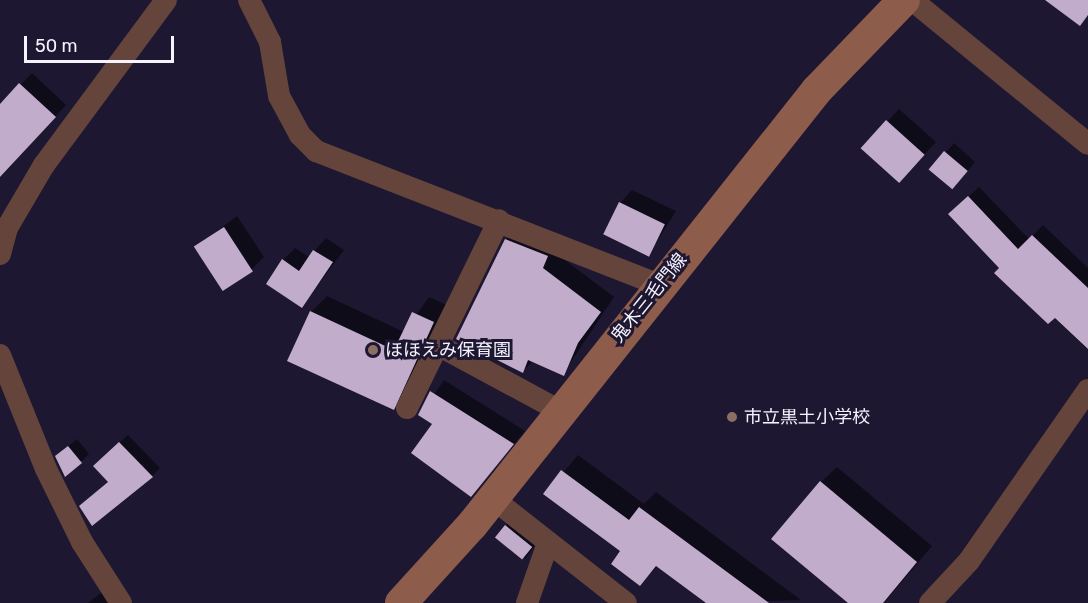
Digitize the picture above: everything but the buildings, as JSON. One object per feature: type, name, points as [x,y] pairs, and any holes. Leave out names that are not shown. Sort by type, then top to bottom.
[{"type":"main road","name":"鬼木三毛門線","points":[[401,603],[492,498],[659,285],[817,90],[904,0]]},
{"type":"street","points":[[0,254],[7,228],[44,165],[166,0]]},
{"type":"street","points":[[249,0],[270,42],[279,96],[306,144],[325,156],[499,220],[659,285]]},
{"type":"street","points":[[912,0],[1088,144]]},
{"type":"street","points":[[407,408],[499,220]]},
{"type":"street","points":[[438,345],[561,411]]},
{"type":"street","points":[[0,356],[72,521],[121,603]]},
{"type":"street","points":[[930,603],[969,561],[1088,390]]},
{"type":"street","points":[[492,498],[626,603]]},
{"type":"street","points":[[527,603],[548,543]]},
{"type":"place","name":"ほほえみ保育園","points":[[373,350]]},
{"type":"place","name":"市立黒土小学校","points":[[732,417]]}]
